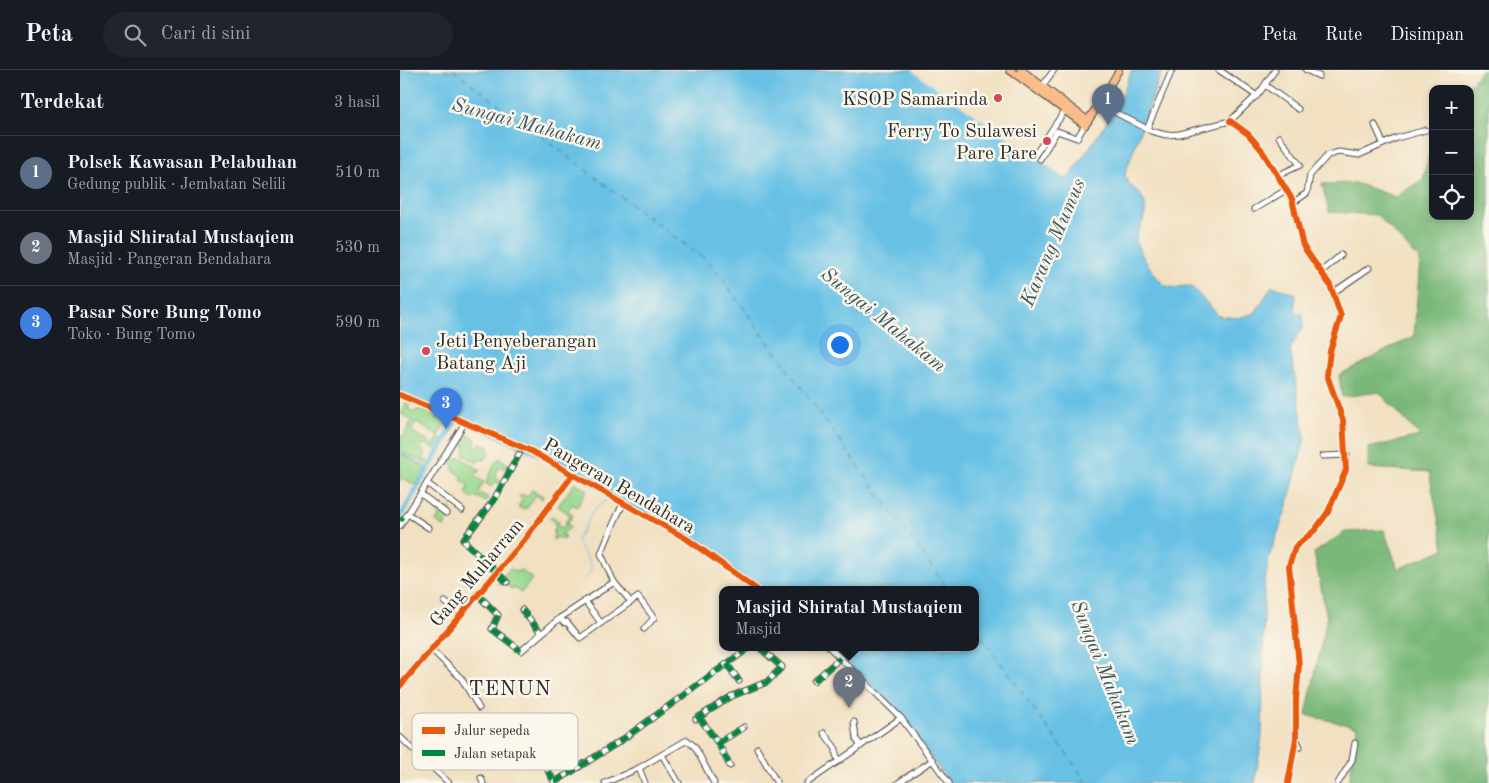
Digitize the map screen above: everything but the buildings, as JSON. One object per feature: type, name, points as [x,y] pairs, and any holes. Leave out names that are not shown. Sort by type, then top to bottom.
[{"type":"highway","points":[[1010,70],[1065,110],[1087,123]]},
{"type":"highway","points":[[1021,70],[1043,85],[1087,123]]},
{"type":"highway","points":[[1087,123],[1099,104]]},
{"type":"main road","points":[[1099,104],[1119,70]]},
{"type":"street","points":[[1043,85],[1054,70]]},
{"type":"street","points":[[1144,128],[1172,70]]},
{"type":"street","points":[[1219,70],[1257,96]]},
{"type":"street","points":[[1099,104],[1144,128],[1161,134],[1175,135],[1230,121],[1257,96],[1275,70]]},
{"type":"street","points":[[1306,70],[1319,76]]},
{"type":"street","points":[[1265,85],[1298,108]]},
{"type":"street","points":[[1065,110],[1037,157],[1057,131],[1077,138],[1087,123]]},
{"type":"street","points":[[1230,121],[1256,142],[1294,202],[1303,246],[1322,271],[1334,292],[1341,319],[1330,351],[1328,376],[1343,420],[1347,455],[1342,482],[1328,512],[1315,530],[1295,547],[1290,559],[1289,579],[1299,665],[1296,700],[1296,738],[1288,783]]},
{"type":"street","points":[[1375,125],[1383,144]]},
{"type":"street","points":[[1294,202],[1307,193],[1310,175],[1328,155],[1339,152],[1359,155],[1383,144],[1426,130]]},
{"type":"street","points":[[1277,176],[1300,165],[1279,137]]},
{"type":"street","points":[[1254,209],[1286,190]]},
{"type":"street","points":[[1322,271],[1341,255]]},
{"type":"street","points":[[1334,292],[1369,268]]},
{"type":"street","name":"Pangeran Bendahara","points":[[400,395],[462,423],[523,447],[613,500],[686,539],[752,586]]},
{"type":"street","points":[[400,526],[401,518],[408,514],[422,494],[462,423]]},
{"type":"street","points":[[507,582],[464,539],[494,500],[523,447]]},
{"type":"street","points":[[1323,456],[1347,455]]},
{"type":"street","name":"Gang Muharram","points":[[400,686],[477,594],[498,572],[572,476]]},
{"type":"street","points":[[428,484],[462,510]]},
{"type":"street","points":[[422,494],[446,513]]},
{"type":"street","points":[[623,504],[610,528],[610,537],[601,553],[614,582],[630,602]]},
{"type":"street","points":[[408,514],[429,528]]},
{"type":"street","points":[[477,594],[498,614],[492,629],[520,651],[560,618],[614,582]]},
{"type":"street","points":[[560,618],[564,623],[567,622],[579,638],[638,596],[654,618],[644,629]]},
{"type":"street","points":[[585,601],[602,623]]},
{"type":"street","points":[[445,602],[461,614]]},
{"type":"street","points":[[522,610],[541,633]]},
{"type":"street","points":[[431,650],[461,678],[479,708]]},
{"type":"street","points":[[578,768],[622,740],[745,651]]},
{"type":"street","points":[[730,766],[718,744],[698,718],[732,696],[767,682],[782,667],[764,651]]},
{"type":"street","points":[[833,651],[901,718],[949,783]]},
{"type":"street","points":[[814,681],[840,658]]},
{"type":"street","points":[[728,664],[739,681]]},
{"type":"street","points":[[807,783],[859,744],[901,718]]},
{"type":"street","points":[[854,722],[859,744]]},
{"type":"street","points":[[718,744],[744,727]]},
{"type":"street","points":[[824,733],[836,749],[838,759]]},
{"type":"street","points":[[400,737],[412,748]]},
{"type":"street","points":[[1296,738],[1300,747]]},
{"type":"street","points":[[605,783],[639,768],[687,740],[695,747],[714,783]]},
{"type":"street","points":[[1338,783],[1352,760],[1355,743]]},
{"type":"street","points":[[757,748],[777,783]]},
{"type":"street","points":[[662,755],[679,783]]},
{"type":"street","points":[[898,783],[933,760]]},
{"type":"street","points":[[639,768],[645,783]]},
{"type":"street","points":[[435,770],[449,783]]},
{"type":"street","points":[[548,771],[555,783],[575,770]]},
{"type":"green space","points":[[1481,70],[1489,70],[1489,783],[1349,783],[1357,727],[1306,715],[1327,618],[1314,553],[1345,532],[1384,530],[1398,569],[1444,549],[1429,472],[1368,468],[1368,448],[1420,436],[1379,392],[1342,397],[1339,375],[1414,336],[1420,260],[1377,215],[1329,212],[1322,184],[1355,183],[1396,197],[1423,179],[1429,155],[1429,220],[1474,220],[1474,85],[1465,85],[1473,82]]},
{"type":"green space","points":[[405,402],[410,404],[408,409],[414,412],[420,409],[446,421],[438,436],[442,439],[435,449],[424,444],[420,447],[426,453],[423,459],[428,462],[427,464],[400,451],[400,436],[403,437],[412,420],[400,413]],"holes":[[[416,422],[439,437],[434,445],[411,431]]]},
{"type":"green space","points":[[468,435],[476,439],[474,447],[478,447],[480,443],[490,447],[488,451],[490,454],[484,460],[481,459],[476,462],[464,455],[465,445],[462,443]]},
{"type":"green space","points":[[400,453],[426,468],[415,485],[403,478],[400,481]]},
{"type":"green space","points":[[451,456],[457,459],[460,457],[480,470],[474,476],[484,482],[478,492],[489,498],[486,502],[477,497],[471,498],[466,493],[469,485],[462,481],[462,476],[452,469],[454,465],[449,458]]},
{"type":"green space","points":[[499,458],[511,466],[509,469],[499,467],[495,477],[502,482],[501,484],[496,482],[491,487],[486,483]]},
{"type":"green space","points":[[575,483],[587,490],[577,507],[572,504],[568,510],[573,515],[567,524],[571,527],[562,534],[565,537],[563,540],[558,537],[553,540],[556,526],[550,517],[552,516],[559,521],[558,525],[562,528],[565,526],[570,515],[558,506]]},
{"type":"green space","points":[[532,490],[543,496],[542,499],[536,495],[527,508],[522,509],[518,507],[522,500],[519,496],[522,494],[527,497]]},
{"type":"green space","points":[[449,507],[452,510],[444,527],[436,522],[440,514],[436,511],[437,509],[445,511]]},
{"type":"green space","points":[[510,568],[516,572],[521,570],[532,579],[521,593],[514,588],[511,589],[503,582],[499,585],[498,583]]},
{"type":"water","points":[[400,70],[912,70],[1068,179],[1116,109],[1132,70],[1162,70],[1125,174],[1128,182],[1144,200],[1144,218],[1136,238],[1143,256],[1162,283],[1169,287],[1192,287],[1219,316],[1238,318],[1255,313],[1272,286],[1296,294],[1294,311],[1303,314],[1303,326],[1290,349],[1305,438],[1285,513],[1269,557],[1264,588],[1262,736],[1255,783],[950,783],[892,705],[835,651],[979,651],[979,586],[754,586],[688,538],[551,461],[441,413],[400,392]]},
{"type":"pier","points":[[915,70],[1067,176],[1065,178],[912,71]]},
{"type":"waterway","points":[[400,517],[459,416]]},
{"type":"waterway","points":[[400,452],[429,468]]},
{"type":"waterway","points":[[584,579],[590,574],[591,569],[588,559],[577,539],[595,509],[610,497]]},
{"type":"ferry route","points":[[453,70],[712,265],[946,586]]},
{"type":"ferry route","points":[[979,633],[1084,778],[1084,783]]},
{"type":"marked path","points":[[507,582],[463,540],[494,500],[523,447]]},
{"type":"marked path","points":[[400,518],[404,520]]},
{"type":"marked path","points":[[477,594],[498,615],[492,629],[521,651]]},
{"type":"marked path","points":[[522,610],[541,633]]},
{"type":"marked path","points":[[578,768],[622,740],[744,651]]},
{"type":"marked path","points":[[696,719],[732,696],[767,682],[782,667],[764,651]]},
{"type":"marked path","points":[[814,681],[840,658]]},
{"type":"marked path","points":[[727,664],[739,681]]},
{"type":"marked path","points":[[699,717],[718,743],[730,766]]},
{"type":"marked path","points":[[718,743],[744,727]]},
{"type":"marked path","points":[[555,782],[574,770]]},
{"type":"marked path","points":[[548,771],[555,783]]},
{"type":"cycle path","points":[[1230,121],[1248,134],[1261,149],[1292,199],[1303,246],[1330,285],[1341,316],[1330,351],[1327,375],[1343,420],[1346,470],[1328,512],[1315,530],[1295,547],[1289,566],[1299,665],[1296,700],[1296,738],[1288,783]]},
{"type":"cycle path","points":[[400,395],[531,451],[687,539],[752,586]]},
{"type":"cycle path","points":[[400,686],[522,543],[572,476]]},
{"type":"place","name":"KSOP Samarinda","points":[[998,98]]},
{"type":"place","name":"Polsek Kawasan Pelabuhan","points":[[1108,125]]},
{"type":"place","name":"Ferry To Sulawesi Pare Pare","points":[[1047,141]]},
{"type":"place","name":"Jeti Penyeberangan Batang Aji","points":[[426,351]]},
{"type":"place","name":"Pasar Sore Bung Tomo","points":[[446,429]]},
{"type":"place","name":"Masjid Shiratal Mustaqiem","points":[[849,708]]},
{"type":"district","name":"TENUN","points":[[510,688]]},
{"type":"water label","name":"Sungai Mahakam","points":[[527,123]]},
{"type":"water label","name":"Karang Mumus","points":[[1052,242]]},
{"type":"water label","name":"Sungai Mahakam","points":[[884,319]]},
{"type":"water label","name":"Sungai Mahakam","points":[[1106,672]]}]
